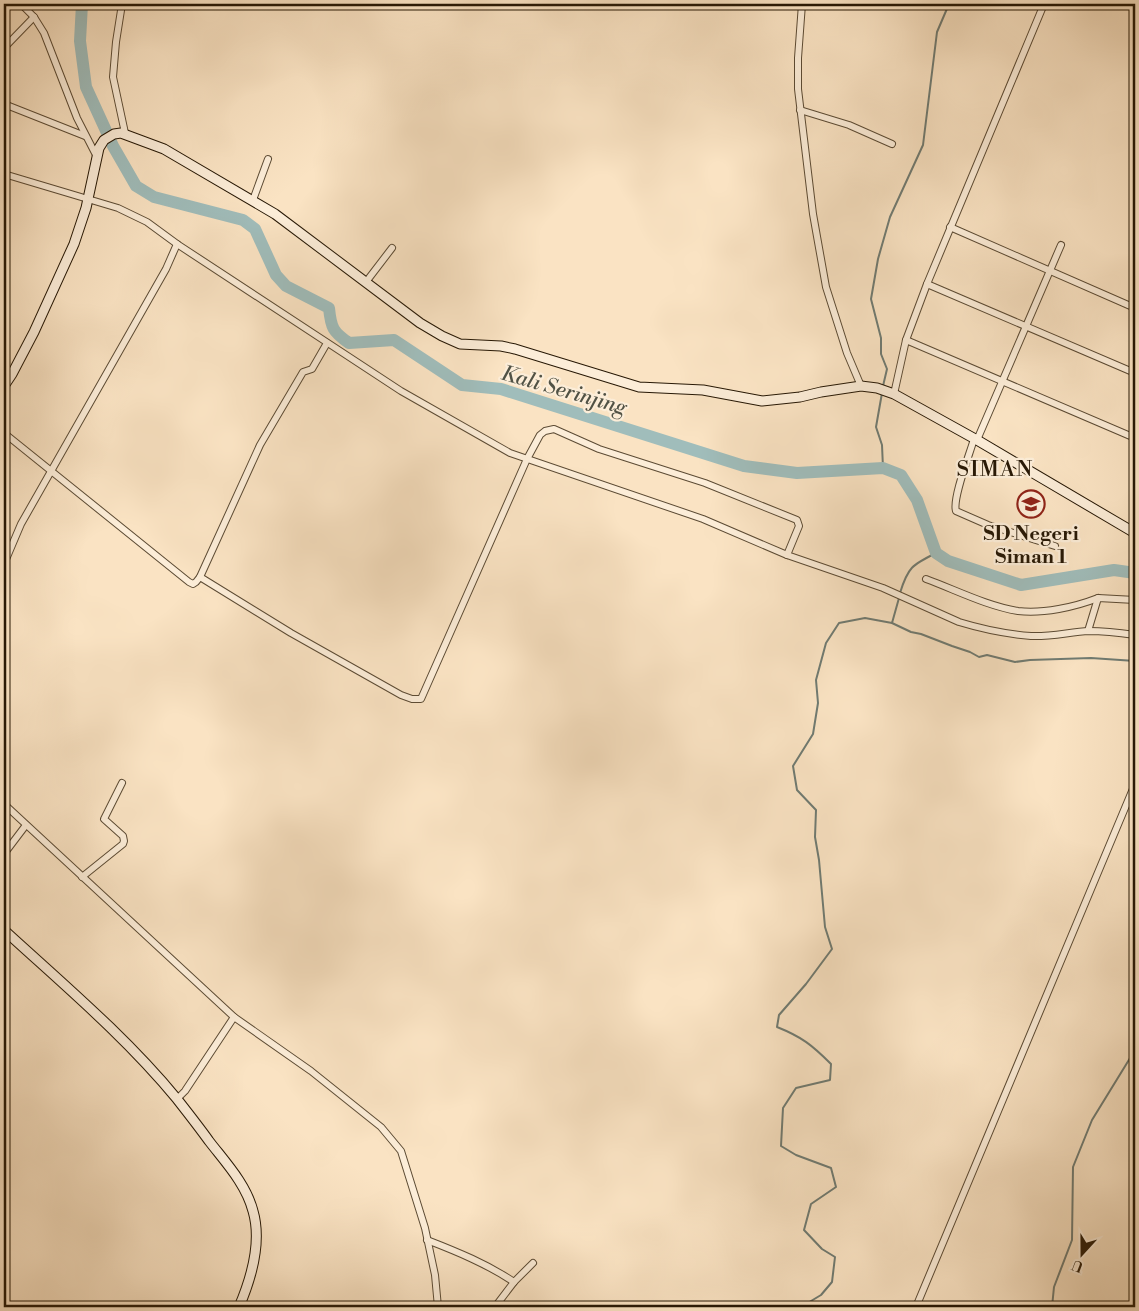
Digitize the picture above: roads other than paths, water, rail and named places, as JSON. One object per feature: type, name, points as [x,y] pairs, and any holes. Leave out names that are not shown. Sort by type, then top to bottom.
[{"type":"main road","points":[[4,386],[34,332],[74,244],[88,198],[99,148],[104,140],[114,134],[125,133],[164,150],[253,200],[275,214],[420,322],[452,341],[460,344],[501,346],[515,349],[639,387],[703,390],[762,402],[861,386],[877,388],[891,393],[976,439],[1135,533]]},
{"type":"main road","points":[[4,930],[108,1026],[177,1099],[243,1185],[254,1212],[256,1240],[253,1263],[239,1307]]},
{"type":"street","points":[[21,4],[34,17],[44,33],[76,118],[97,157]]},
{"type":"street","points":[[122,4],[116,42],[114,77],[125,133]]},
{"type":"street","points":[[802,4],[798,89],[808,177],[826,287],[847,353],[861,386]]},
{"type":"street","points":[[891,393],[906,340],[927,284],[1044,4]]},
{"type":"street","points":[[4,48],[34,17]]},
{"type":"street","points":[[4,104],[85,136]]},
{"type":"street","points":[[800,110],[848,125],[892,144]]},
{"type":"street","points":[[253,200],[268,159]]},
{"type":"street","points":[[4,174],[88,198],[136,216],[401,391],[510,453],[624,490],[703,519],[787,555],[868,582],[958,622],[990,630],[1031,636],[1072,634],[1088,631],[1135,635]]},
{"type":"street","points":[[950,227],[1135,308]]},
{"type":"street","points":[[4,564],[21,524],[166,269],[177,244]]},
{"type":"street","points":[[1054,546],[988,525],[956,511],[954,505],[976,439],[1061,245]]},
{"type":"street","points":[[366,282],[392,248]]},
{"type":"street","points":[[927,284],[1135,373]]},
{"type":"street","points":[[906,340],[1135,438]]},
{"type":"street","points":[[4,433],[189,582],[194,584],[200,576],[260,445],[303,372],[312,369],[327,343]]},
{"type":"street","points":[[200,576],[291,633],[401,695],[412,699],[421,699],[527,459],[540,435],[545,431],[554,429],[599,449],[705,483],[797,520],[799,526],[787,555]]},
{"type":"street","points":[[926,579],[990,603],[1018,610],[1042,611],[1084,604],[1098,598],[1135,600]]},
{"type":"street","points":[[1088,631],[1098,598]]},
{"type":"street","points":[[82,877],[123,844],[123,836],[104,819],[122,783]]},
{"type":"street","points":[[916,1307],[1135,784]]},
{"type":"street","points":[[4,804],[234,1017],[311,1071],[382,1127],[391,1137],[401,1151],[427,1240],[435,1275],[438,1307]]},
{"type":"street","points":[[4,854],[26,825]]},
{"type":"street","points":[[177,1099],[192,1081],[234,1017]]},
{"type":"street","points":[[427,1240],[496,1270],[514,1282]]},
{"type":"street","points":[[495,1307],[514,1282],[533,1263]]},
{"type":"street","points":[[4,1303],[11,1307]]},
{"type":"waterway","name":"Kali Serinjing","points":[[82,4],[80,41],[86,87],[113,146],[136,186],[154,197],[243,220],[255,229],[276,275],[286,286],[329,308],[334,329],[339,336],[349,343],[394,340],[462,385],[501,389],[744,466],[797,473],[883,468],[901,475],[917,500],[936,553],[948,561],[1021,585],[1114,570],[1135,573]]},
{"type":"waterway","points":[[883,386],[887,369],[881,354],[881,338],[871,299],[878,259],[890,217],[923,145],[937,32],[949,4]]},
{"type":"waterway","points":[[882,393],[876,427],[882,445],[883,468]]},
{"type":"waterway","points":[[900,593],[906,577],[912,568],[936,553]]},
{"type":"waterway","points":[[801,1307],[821,1295],[832,1282],[835,1257],[822,1249],[804,1230],[811,1204],[836,1187],[831,1168],[796,1155],[781,1146],[783,1108],[796,1088],[830,1080],[831,1064],[806,1042],[777,1027],[779,1015],[806,984],[832,949],[825,927],[815,837],[816,810],[797,790],[793,766],[813,734],[818,703],[816,680],[826,643],[839,623],[865,618],[892,623],[899,598]]},
{"type":"waterway","points":[[892,623],[979,657],[987,655],[1015,662],[1091,658],[1135,661]]},
{"type":"waterway","points":[[1052,1307],[1054,1287],[1072,1240],[1073,1167],[1092,1120],[1135,1050]]},
{"type":"place","name":"SD Negeri Siman 1","points":[[1031,504]]},
{"type":"district","name":"SIMAN","points":[[995,468]]}]
